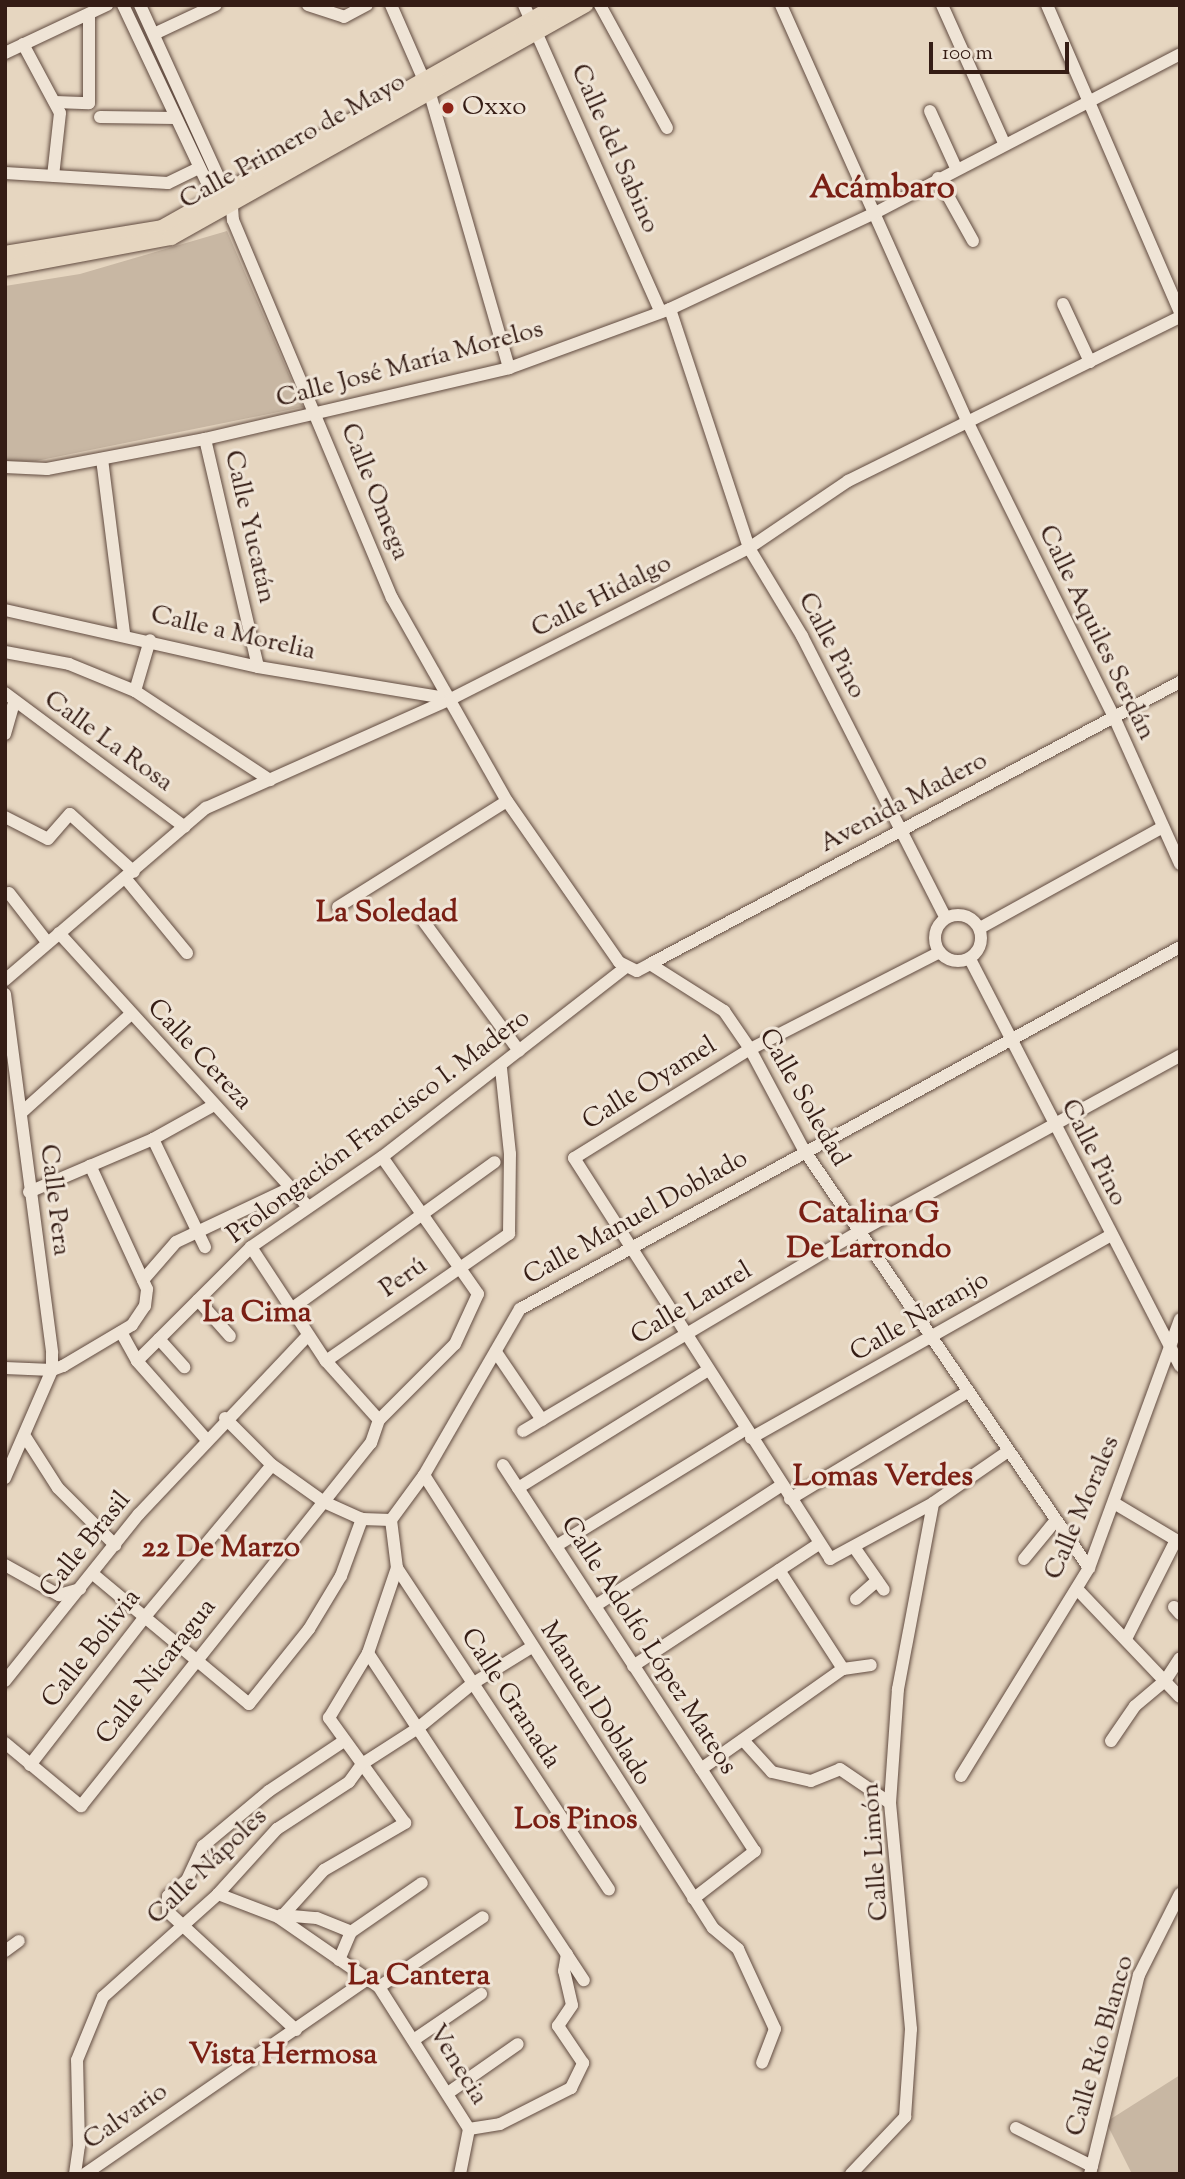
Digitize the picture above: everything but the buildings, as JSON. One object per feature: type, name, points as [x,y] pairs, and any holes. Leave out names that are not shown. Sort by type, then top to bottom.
[{"type":"main road","name":"Calle Primero de Mayo","points":[[5,268],[151,243],[226,207],[427,87],[530,19],[558,5]]},
{"type":"main road","name":"Calle Primero de Mayo","points":[[530,19],[585,5]]},
{"type":"main road","name":"Calle Primero de Mayo","points":[[5,254],[131,235],[226,207]]},
{"type":"street","points":[[5,53],[107,5]]},
{"type":"street","name":"Calle Omega","points":[[123,5],[199,168],[226,207]]},
{"type":"street","name":"Calle Omega","points":[[140,5],[319,415],[392,598],[451,699]]},
{"type":"street","points":[[154,34],[216,5]]},
{"type":"street","points":[[308,5],[344,17],[367,5]]},
{"type":"street","points":[[391,5],[427,87],[509,368]]},
{"type":"street","points":[[600,5],[667,128]]},
{"type":"street","name":"Calle Aquiles Serdán","points":[[781,5],[968,424],[1114,717],[1180,864]]},
{"type":"street","points":[[942,5],[1004,143]]},
{"type":"street","points":[[1047,5],[1091,101],[1180,315]]},
{"type":"street","points":[[55,102],[89,103],[89,15]]},
{"type":"street","name":"Calle del Sabino","points":[[530,19],[666,311],[749,548]]},
{"type":"street","points":[[23,44],[55,102],[61,126],[53,176]]},
{"type":"street","name":"Calle José María Morelos","points":[[6,468],[47,469],[205,439],[319,415],[509,368],[666,311],[873,214],[956,168],[1180,54]]},
{"type":"street","points":[[930,111],[956,168]]},
{"type":"street","points":[[100,117],[175,118]]},
{"type":"street","points":[[5,173],[168,183],[199,168]]},
{"type":"street","points":[[938,178],[973,241]]},
{"type":"street","points":[[1063,304],[1090,362]]},
{"type":"street","name":"Calle Hidalgo","points":[[5,981],[206,808],[451,699],[749,548],[848,481],[968,424],[1180,315]]},
{"type":"street","name":"Calle Yucatán","points":[[205,439],[258,667]]},
{"type":"street","points":[[102,459],[124,633]]},
{"type":"street","name":"Calle Pino","points":[[749,548],[802,636],[899,832],[946,917]]},
{"type":"street","points":[[5,604],[6,610]]},
{"type":"street","name":"Calle a Morelia","points":[[6,610],[124,633],[258,667],[451,699]]},
{"type":"street","points":[[135,691],[150,640]]},
{"type":"street","points":[[5,652],[69,664],[135,691],[270,780]]},
{"type":"street","name":"Avenida Madero","points":[[650,964],[1180,682]]},
{"type":"street","points":[[5,734],[10,697]]},
{"type":"street","name":"Calle La Rosa","points":[[10,697],[185,827]]},
{"type":"street","points":[[451,699],[507,801],[625,968],[637,971],[650,964]]},
{"type":"street","points":[[338,908],[507,801]]},
{"type":"street","points":[[5,817],[48,839],[70,814],[130,875],[187,953]]},
{"type":"street","points":[[980,928],[1163,827]]},
{"type":"street","points":[[9,893],[47,943]]},
{"type":"street","points":[[965,915],[980,928],[981,945],[970,959],[953,962],[938,953],[934,933],[946,917],[965,915]]},
{"type":"street","points":[[425,922],[519,1051]]},
{"type":"street","name":"Calle Cereza","points":[[59,933],[307,1206]]},
{"type":"street","name":"Calle Manuel Doblado","points":[[389,1520],[424,1475],[520,1309],[804,1150],[1180,947]]},
{"type":"street","name":"Calle Oyamel","points":[[630,1248],[574,1158],[750,1049],[938,953]]},
{"type":"street","name":"Calle Pino","points":[[970,959],[1110,1236],[1180,1366]]},
{"type":"street","name":"Calle Soledad","points":[[650,964],[724,1011],[750,1049],[804,1150],[931,1336],[966,1393],[1089,1567]]},
{"type":"street","name":"Prolongación Francisco I. Madero","points":[[138,1361],[251,1247],[382,1157],[501,1068],[625,968]]},
{"type":"street","name":"Calle Pera","points":[[5,994],[29,1192],[58,1368]]},
{"type":"street","points":[[21,1113],[131,1014]]},
{"type":"street","name":"Calle Laurel","points":[[523,1431],[858,1232],[1180,1056]]},
{"type":"street","name":"Perú","points":[[326,1361],[509,1234],[510,1154],[501,1068]]},
{"type":"street","points":[[29,1192],[153,1139],[214,1105]]},
{"type":"street","points":[[153,1139],[205,1247]]},
{"type":"street","points":[[382,1157],[459,1268]]},
{"type":"street","points":[[290,1309],[495,1163]]},
{"type":"street","points":[[5,1368],[58,1368],[121,1332],[145,1306],[143,1280],[90,1165]]},
{"type":"street","points":[[143,1280],[176,1242],[197,1229],[290,1188]]},
{"type":"street","name":"Calle Naranjo","points":[[556,1546],[748,1433],[931,1336],[1110,1236]]},
{"type":"street","points":[[251,1247],[326,1361],[379,1420]]},
{"type":"street","points":[[630,1248],[830,1559],[933,1503],[1007,1452]]},
{"type":"street","name":"Calle Nicaragua","points":[[30,1765],[81,1805],[195,1659],[371,1443],[379,1420],[455,1344],[478,1294],[459,1268]]},
{"type":"street","points":[[198,1300],[230,1336]]},
{"type":"street","name":"Calle Morales","points":[[961,1776],[1089,1567],[1180,1319]]},
{"type":"street","points":[[121,1332],[138,1361],[206,1440]]},
{"type":"street","name":"Calle Brasil","points":[[5,1681],[115,1545],[206,1440],[308,1335]]},
{"type":"street","points":[[159,1339],[184,1367]]},
{"type":"street","points":[[496,1352],[542,1420]]},
{"type":"street","points":[[5,1478],[58,1368]]},
{"type":"street","points":[[518,1488],[708,1370]]},
{"type":"street","points":[[790,1499],[966,1393]]},
{"type":"street","points":[[225,1419],[272,1465],[324,1502],[365,1519],[389,1520],[397,1568],[368,1653],[329,1718],[405,1823],[324,1870],[281,1915]]},
{"type":"street","points":[[26,1437],[58,1488],[115,1545]]},
{"type":"street","name":"Calle Bolivia","points":[[30,1765],[144,1618],[272,1465]]},
{"type":"street","name":"Calle Adolfo López Mateos","points":[[503,1465],[755,1851],[693,1899]]},
{"type":"street","name":"Manuel Doblado","points":[[424,1475],[693,1899],[713,1928],[738,1949],[775,2029],[762,2063]]},
{"type":"street","points":[[595,1606],[782,1485]]},
{"type":"street","name":"Calle Limón","points":[[851,2174],[905,2117],[910,2003],[890,1803],[898,1689],[933,1503]]},
{"type":"street","points":[[1114,1503],[1176,1540],[1126,1639]]},
{"type":"street","points":[[93,1574],[249,1704],[309,1629],[341,1576],[365,1519]]},
{"type":"street","points":[[1024,1559],[1056,1520]]},
{"type":"street","points":[[634,1666],[819,1544]]},
{"type":"street","points":[[854,1547],[881,1586],[856,1599]]},
{"type":"street","points":[[5,1565],[59,1595],[80,1589]]},
{"type":"street","name":"Calle Granada","points":[[397,1568],[609,1889]]},
{"type":"street","points":[[779,1570],[844,1669]]},
{"type":"street","points":[[1077,1589],[1180,1697]]},
{"type":"street","points":[[472,1684],[532,1647]]},
{"type":"street","points":[[368,1653],[584,1980]]},
{"type":"street","points":[[1111,1741],[1135,1706],[1164,1681],[1180,1658]]},
{"type":"street","points":[[701,1769],[844,1669],[871,1665]]},
{"type":"street","name":"Calle Nápoles","points":[[75,2174],[79,2146],[77,2060],[103,1997],[218,1894],[277,1829],[349,1782],[362,1764],[418,1728],[472,1684]]},
{"type":"street","points":[[743,1740],[772,1772],[811,1781],[840,1769],[890,1803]]},
{"type":"street","points":[[296,2030],[238,1981],[168,1912],[167,1896],[187,1880],[204,1846],[268,1791],[344,1741]]},
{"type":"street","points":[[5,1744],[30,1765]]},
{"type":"street","points":[[338,1960],[351,1932],[422,1882]]},
{"type":"street","points":[[218,1894],[281,1915],[317,1918],[351,1932]]},
{"type":"street","name":"Calle Río Blanco","points":[[1091,2170],[1139,1975],[1180,1894]]},
{"type":"street","name":"Venecia","points":[[281,1915],[338,1960],[379,1987],[415,2039],[469,2129],[460,2174]]},
{"type":"street","points":[[379,1987],[483,1917]]},
{"type":"street","points":[[5,1951],[19,1941]]},
{"type":"street","points":[[469,2129],[500,2124],[571,2088],[583,2063],[558,2026],[572,2005],[564,1970],[567,1954]]},
{"type":"street","name":"Calvario","points":[[85,2174],[368,1979]]},
{"type":"street","points":[[415,2039],[481,1994]]},
{"type":"street","points":[[448,2093],[518,2044]]},
{"type":"street","points":[[1016,2128],[1091,2170]]},
{"type":"shaded area","points":[[227,231],[303,407],[36,461],[5,461],[5,286],[80,274]]},
{"type":"shaded area","points":[[1180,2075],[1180,2174],[1132,2174],[1106,2122]]},
{"type":"place","name":"Oxxo","points":[[448,108]]},
{"type":"district","name":"Acámbaro","points":[[882,190]]},
{"type":"district","name":"La Soledad","points":[[387,914]]},
{"type":"district","name":"Catalina G De Larrondo","points":[[869,1232]]},
{"type":"district","name":"La Cima","points":[[257,1314]]},
{"type":"district","name":"Lomas Verdes","points":[[883,1478]]},
{"type":"district","name":"22 De Marzo","points":[[221,1549]]},
{"type":"district","name":"Los Pinos","points":[[576,1821]]},
{"type":"district","name":"La Cantera","points":[[419,1977]]},
{"type":"district","name":"Vista Hermosa","points":[[283,2056]]}]
